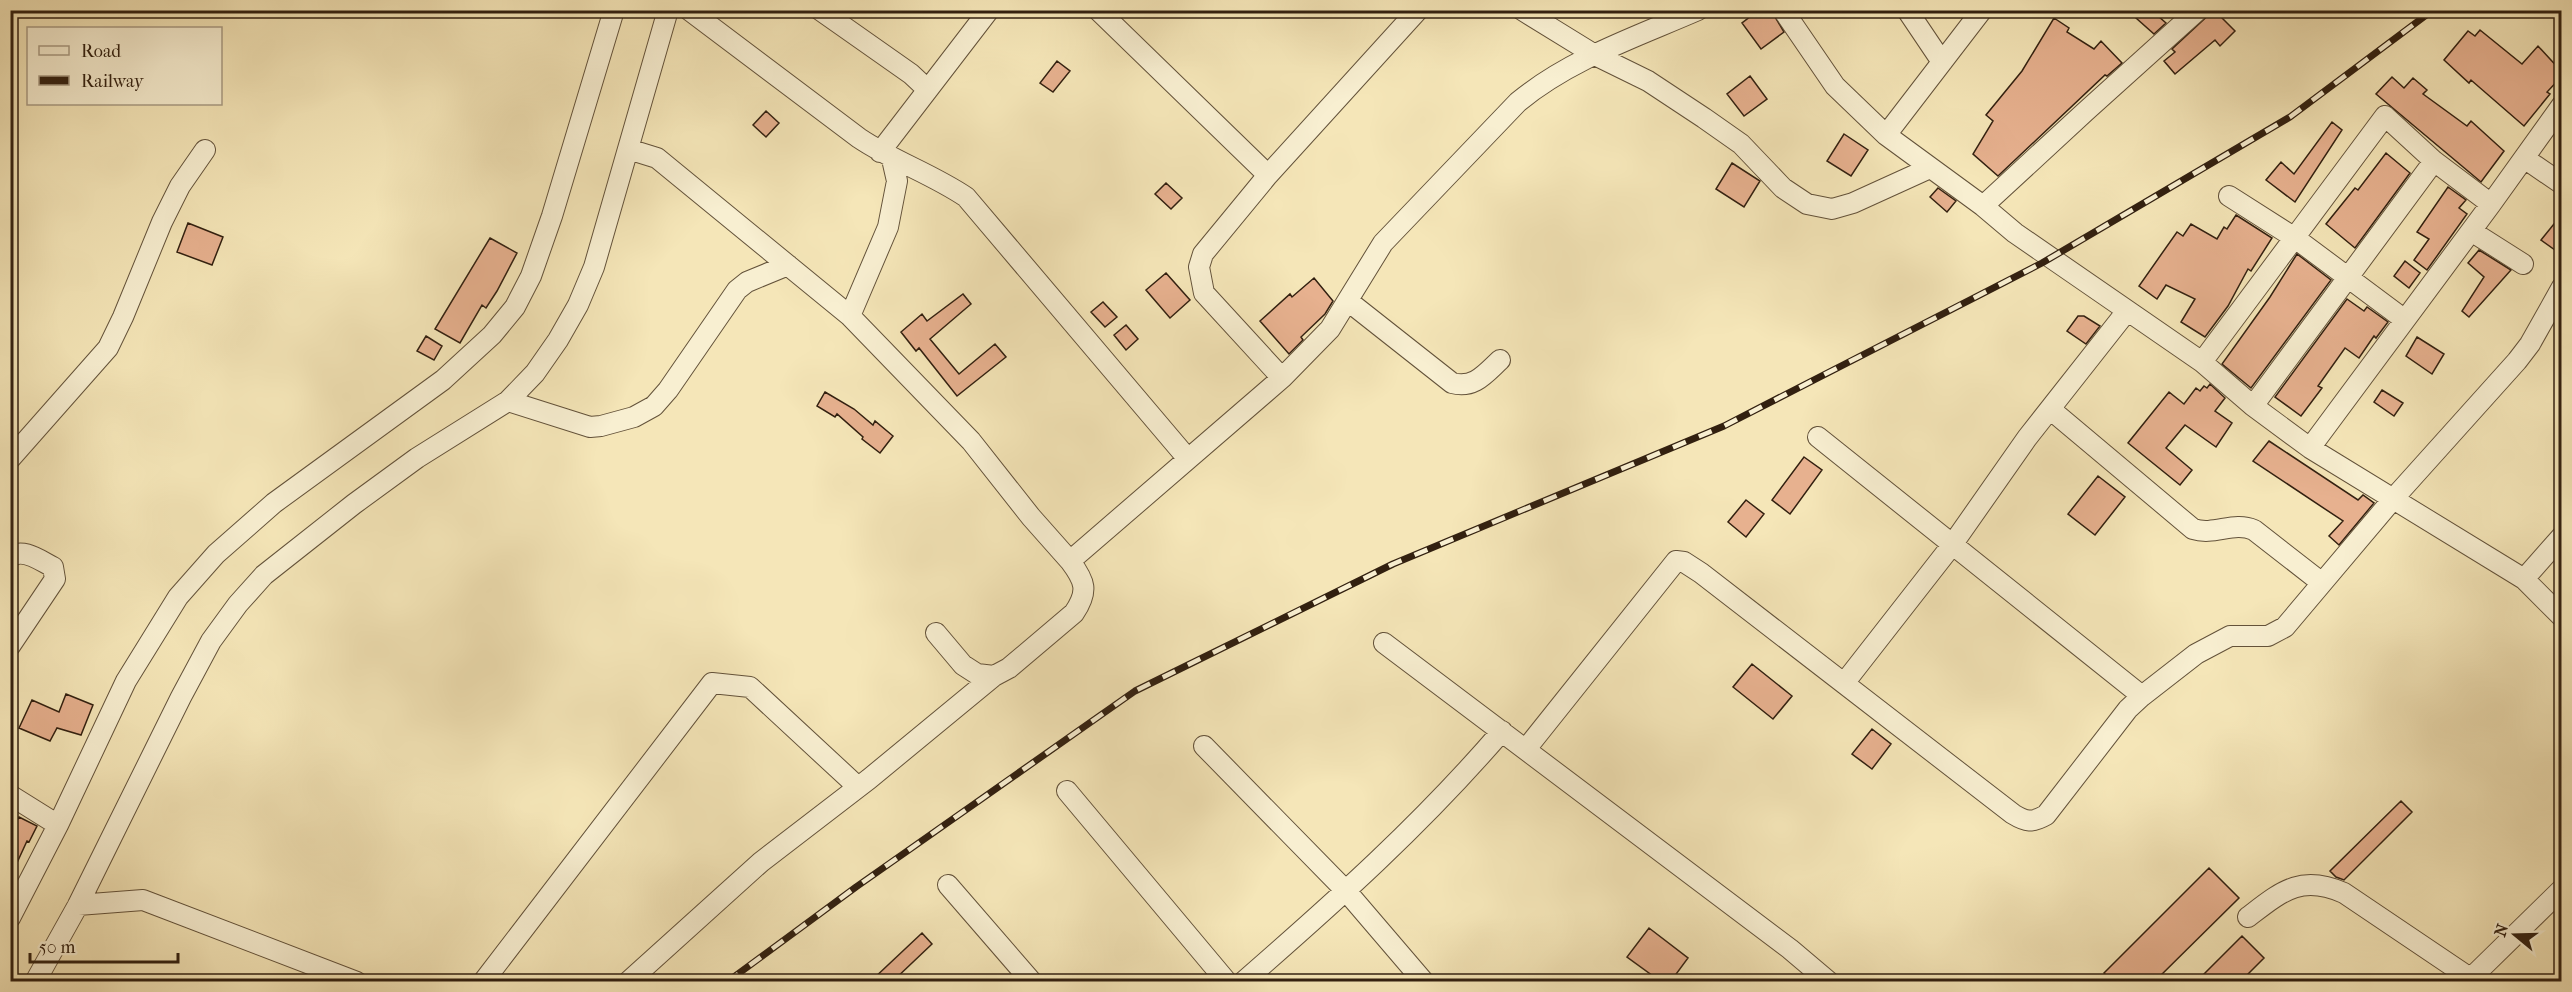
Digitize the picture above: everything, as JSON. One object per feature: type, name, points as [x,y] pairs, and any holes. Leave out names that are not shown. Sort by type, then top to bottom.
[{"type":"street","points":[[10,918],[58,825],[126,681],[178,597],[216,554],[274,503],[443,380],[492,335],[515,307],[531,276],[552,216],[614,10]]},
{"type":"street","points":[[35,981],[78,904],[211,641],[238,604],[264,575],[354,504],[417,458],[508,401],[535,374],[558,340],[578,305],[594,267],[668,10]]},
{"type":"street","points":[[689,10],[886,156],[920,170],[966,197],[1188,459]]},
{"type":"street","points":[[820,10],[911,74],[927,89]]},
{"type":"street","points":[[886,156],[927,89],[989,10]]},
{"type":"street","points":[[1098,10],[1268,175]]},
{"type":"street","points":[[1282,378],[1204,293],[1200,283],[1199,267],[1203,254],[1268,175],[1418,10]]},
{"type":"street","points":[[1522,10],[1595,55],[1648,81],[1741,144],[1783,188],[1807,204],[1832,209],[1852,203],[1930,168]]},
{"type":"street","points":[[1070,561],[1282,378],[1330,329],[1383,243],[1518,102],[1542,82],[1595,55],[1698,10]]},
{"type":"street","points":[[1783,10],[1835,86],[1886,135],[1983,206],[2015,233],[2202,362],[2253,406],[2310,448],[2524,579],[2562,617]]},
{"type":"street","points":[[1907,10],[1942,62]]},
{"type":"street","points":[[1886,135],[1982,10]]},
{"type":"street","points":[[1983,206],[2198,10]]},
{"type":"street","points":[[2310,448],[2562,105]]},
{"type":"street","points":[[2202,362],[2385,116],[2434,161],[2491,204]]},
{"type":"street","points":[[628,149],[657,158],[850,316],[971,441],[1031,517],[1070,561],[1081,577],[1084,593],[1074,613],[1009,668],[994,676],[858,787],[761,862],[628,981]]},
{"type":"street","points":[[10,459],[108,348],[162,222],[180,186],[205,150]]},
{"type":"street","points":[[850,316],[888,226],[897,181],[886,156]]},
{"type":"street","points":[[2523,158],[2562,184]]},
{"type":"street","points":[[2253,406],[2434,161]]},
{"type":"street","points":[[2229,196],[2295,238],[2405,320]]},
{"type":"street","points":[[2471,231],[2523,264]]},
{"type":"street","points":[[508,401],[590,427],[601,426],[645,412],[668,390],[737,290],[747,282],[788,265]]},
{"type":"street","points":[[1526,749],[1676,561],[1684,562],[1845,682],[2013,814],[2025,821],[2036,822],[2046,815],[2128,709],[2142,696],[2196,654],[2230,636],[2268,636],[2285,627],[2393,499],[2530,344],[2562,287]]},
{"type":"street","points":[[1348,301],[1452,383],[1461,386],[1475,383],[1500,360]]},
{"type":"street","points":[[1845,682],[1952,545],[2026,438],[2127,311]]},
{"type":"street","points":[[2050,409],[2193,529],[2204,532],[2244,526],[2254,530],[2322,583]]},
{"type":"street","points":[[1818,437],[2142,696]]},
{"type":"street","points":[[2524,579],[2562,536]]},
{"type":"street","points":[[10,558],[21,552],[53,567],[55,579],[10,646]]},
{"type":"street","points":[[936,633],[963,665],[977,674],[994,676]]},
{"type":"street","points":[[1384,643],[1790,949],[1829,981]]},
{"type":"street","points":[[483,981],[712,682],[750,687],[858,787]]},
{"type":"street","points":[[1243,981],[1347,892],[1434,807],[1502,731]]},
{"type":"street","points":[[1204,746],[1347,892],[1424,981]]},
{"type":"street","points":[[1067,791],[1227,981]]},
{"type":"street","points":[[10,795],[58,825]]},
{"type":"street","points":[[2248,917],[2279,893],[2309,884],[2326,885],[2344,893],[2472,980],[2562,889]]},
{"type":"street","points":[[948,885],[1032,981]]},
{"type":"street","points":[[78,904],[143,900],[357,981]]},
{"type":"building","points":[[1759,10],[1771,10],[1784,32],[1761,49],[1742,23]]},
{"type":"building","points":[[2127,10],[2151,10],[2166,23],[2154,34]]},
{"type":"building","points":[[2214,10],[2235,31],[2220,46],[2215,40],[2175,74],[2164,61],[2175,52],[2172,49]]},
{"type":"building","points":[[2054,18],[2069,28],[2067,32],[2094,49],[2101,41],[2122,63],[2107,76],[2105,75],[1998,176],[1973,154],[1993,121],[1986,115],[2022,71]]},
{"type":"building","points":[[2480,30],[2522,64],[2538,46],[2562,72],[2562,76],[2547,92],[2550,94],[2524,126],[2471,80],[2469,83],[2444,60],[2468,31],[2475,36]]},
{"type":"building","points":[[1057,61],[1070,71],[1053,92],[1040,83]]},
{"type":"building","points":[[1750,76],[1767,99],[1744,116],[1727,94]]},
{"type":"building","points":[[2392,77],[2404,88],[2413,78],[2427,90],[2423,94],[2467,126],[2471,121],[2504,151],[2481,182],[2376,94]]},
{"type":"building","points":[[766,111],[779,123],[766,137],[753,125]]},
{"type":"building","points":[[2332,122],[2342,130],[2295,202],[2266,180],[2281,162],[2294,174]]},
{"type":"building","points":[[1844,134],[1868,150],[1851,176],[1827,161]]},
{"type":"building","points":[[2386,153],[2410,173],[2355,248],[2326,224],[2355,188],[2358,190]]},
{"type":"building","points":[[1732,163],[1760,181],[1744,207],[1716,189]]},
{"type":"building","points":[[1166,183],[1182,198],[1171,209],[1155,194]]},
{"type":"building","points":[[2448,187],[2466,200],[2459,208],[2467,214],[2427,270],[2414,260],[2429,239],[2417,232]]},
{"type":"building","points":[[1938,188],[1956,201],[1947,212],[1930,197]]},
{"type":"building","points":[[2562,214],[2562,255],[2541,240]]},
{"type":"building","points":[[2236,215],[2272,238],[2251,271],[2248,269],[2228,306],[2205,337],[2181,322],[2195,299],[2166,285],[2157,299],[2139,286],[2177,232],[2183,236],[2191,224],[2217,239],[2224,227],[2227,229]]},
{"type":"building","points":[[188,223],[223,237],[212,265],[177,252]]},
{"type":"building","points":[[490,238],[517,253],[497,291],[486,308],[482,305],[460,343],[435,329]]},
{"type":"building","points":[[2479,250],[2511,270],[2469,317],[2462,311],[2484,277],[2468,263]]},
{"type":"building","points":[[2297,254],[2331,280],[2251,388],[2222,364],[2270,297]]},
{"type":"building","points":[[2405,261],[2420,273],[2409,288],[2394,276]]},
{"type":"building","points":[[1166,273],[1190,300],[1170,318],[1146,290]]},
{"type":"building","points":[[1314,278],[1333,301],[1325,314],[1301,337],[1303,340],[1289,354],[1260,321],[1290,294],[1292,297]]},
{"type":"building","points":[[963,294],[971,304],[930,339],[959,374],[995,344],[1006,357],[957,396],[919,348],[916,351],[901,332],[922,314],[927,321]]},
{"type":"building","points":[[2347,299],[2364,311],[2367,307],[2388,322],[2376,338],[2374,336],[2359,358],[2345,348],[2318,386],[2322,388],[2301,416],[2275,397]]},
{"type":"building","points":[[1103,302],[1117,317],[1105,327],[1091,312]]},
{"type":"building","points":[[2078,316],[2084,316],[2100,326],[2086,344],[2067,331]]},
{"type":"building","points":[[1126,325],[1138,339],[1126,350],[1114,335]]},
{"type":"building","points":[[426,336],[442,346],[434,360],[417,351]]},
{"type":"building","points":[[2417,337],[2444,354],[2432,374],[2406,356]]},
{"type":"building","points":[[2210,384],[2225,398],[2215,411],[2232,423],[2216,447],[2185,425],[2166,448],[2192,470],[2180,485],[2128,443],[2169,392],[2184,404],[2196,388],[2200,391],[2204,386],[2207,388]]},
{"type":"building","points":[[2382,390],[2403,403],[2394,416],[2374,402]]},
{"type":"building","points":[[825,392],[854,409],[873,425],[875,421],[893,436],[880,453],[837,414],[835,417],[817,406]]},
{"type":"building","points":[[2269,441],[2358,500],[2363,495],[2374,503],[2339,545],[2329,536],[2343,521],[2253,461]]},
{"type":"building","points":[[1804,457],[1822,470],[1790,514],[1772,500]]},
{"type":"building","points":[[2098,476],[2125,497],[2095,535],[2068,514]]},
{"type":"building","points":[[1746,500],[1764,514],[1746,537],[1728,522]]},
{"type":"building","points":[[1752,664],[1792,696],[1773,719],[1733,687]]},
{"type":"building","points":[[66,694],[93,705],[81,735],[57,728],[50,741],[19,728],[32,700],[59,712]]},
{"type":"building","points":[[1872,729],[1891,744],[1872,769],[1852,754]]},
{"type":"building","points":[[2401,801],[2412,812],[2344,880],[2336,877],[2330,871]]},
{"type":"building","points":[[19,817],[37,826],[29,842],[27,841],[10,878],[10,833]]},
{"type":"building","points":[[2209,868],[2239,898],[2155,981],[2112,981],[2104,973]]},
{"type":"building","points":[[1649,928],[1688,958],[1671,981],[1660,981],[1627,957]]},
{"type":"building","points":[[922,933],[932,944],[893,981],[871,981]]},
{"type":"building","points":[[2242,936],[2264,958],[2241,981],[2197,981]]},
{"type":"railway","points":[[727,982],[856,887],[1135,691],[1393,564],[1724,426],[2042,263],[2290,117],[2433,10]]}]
